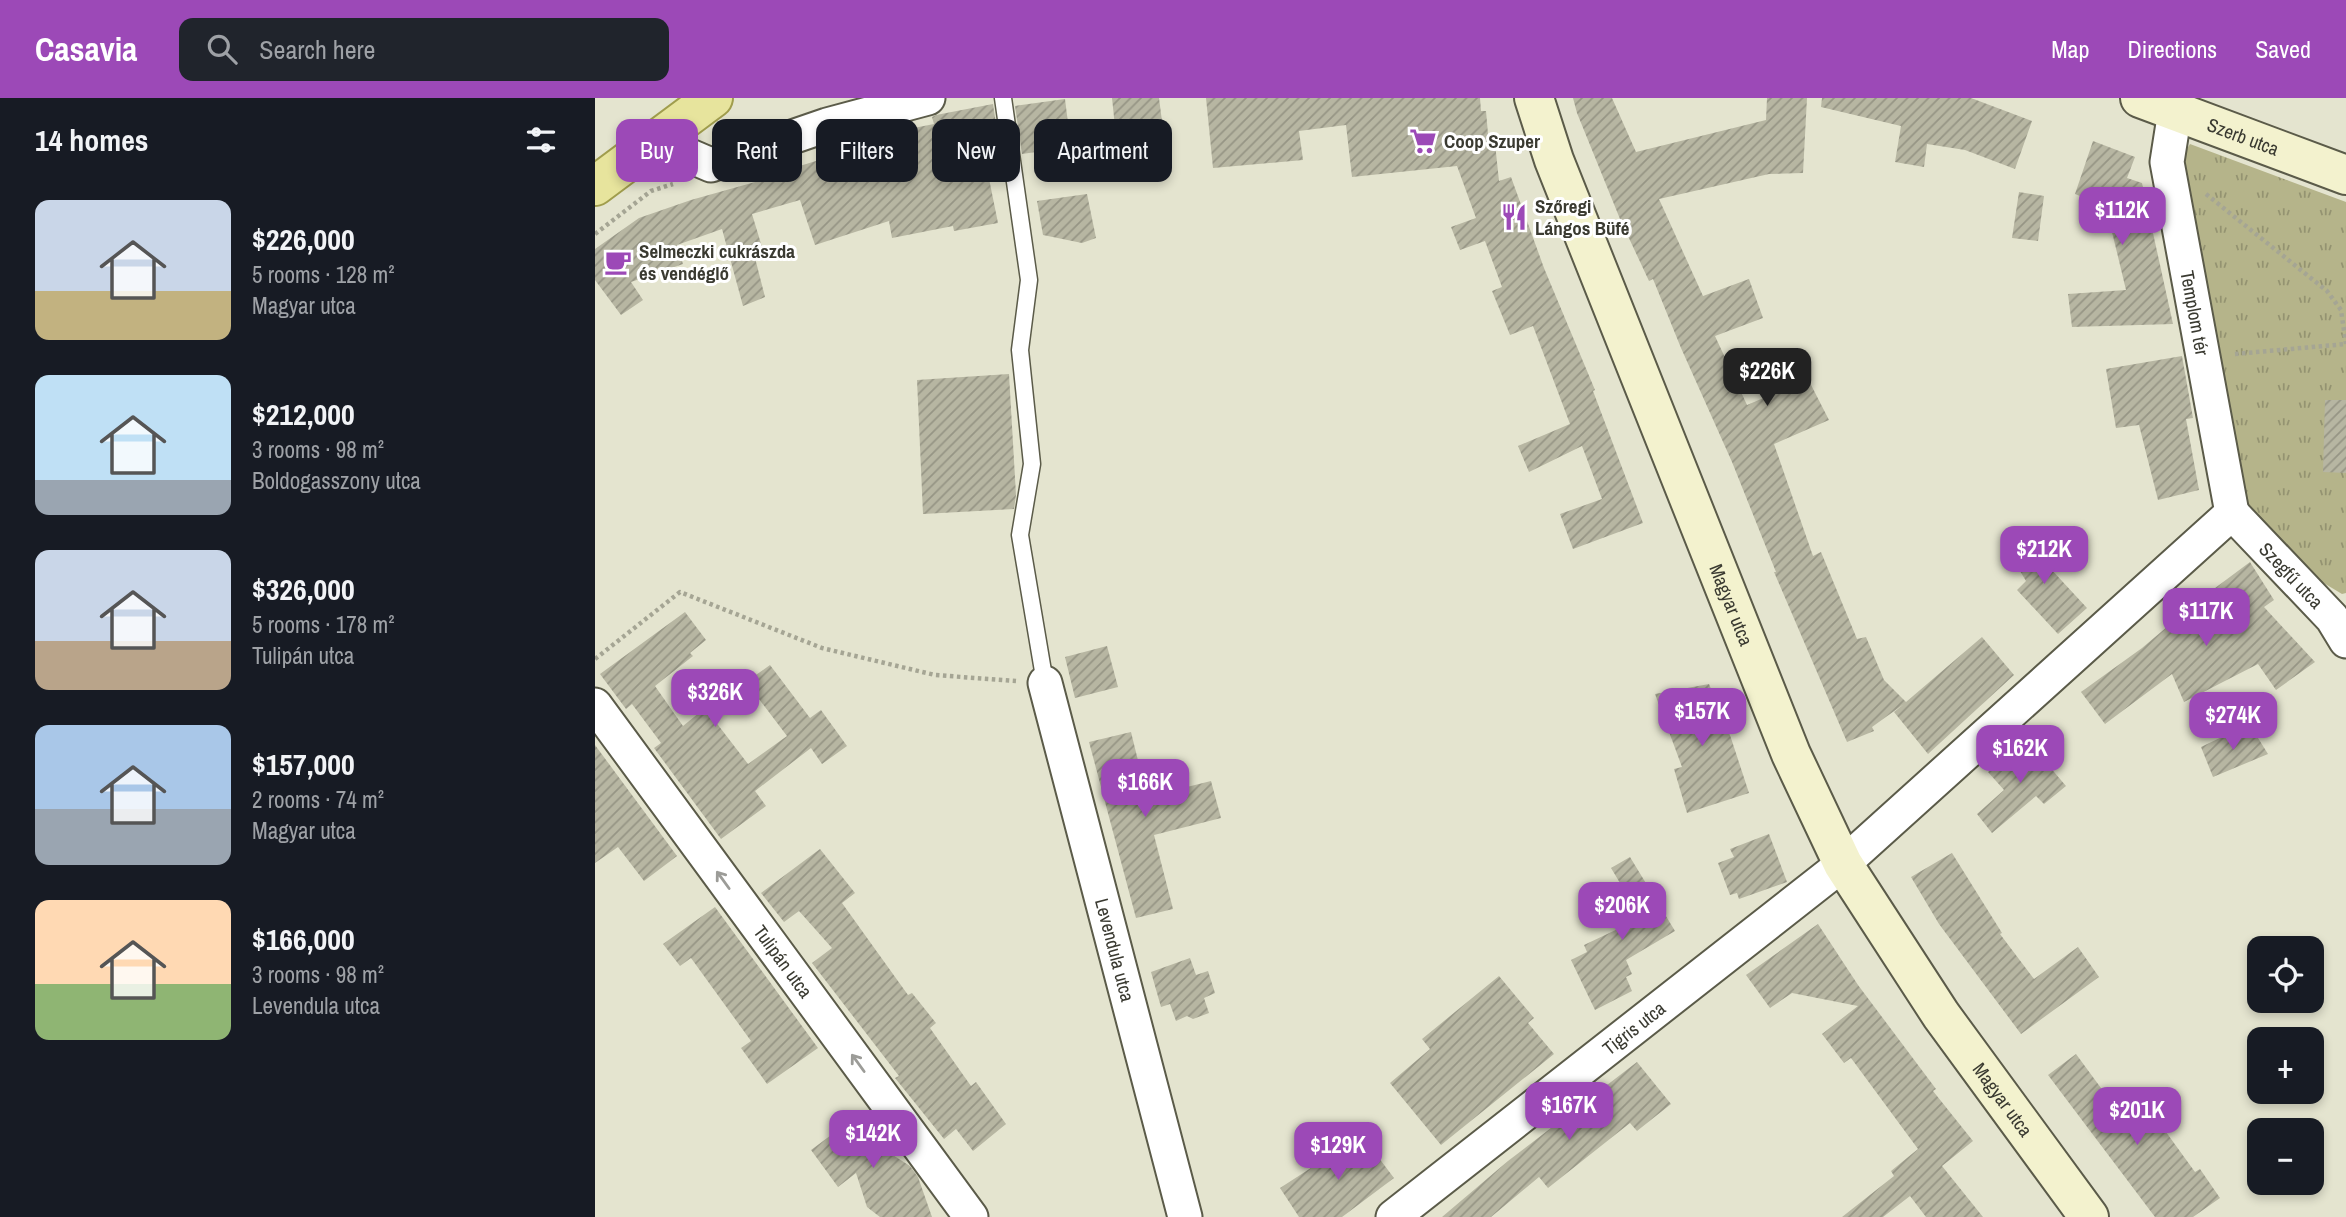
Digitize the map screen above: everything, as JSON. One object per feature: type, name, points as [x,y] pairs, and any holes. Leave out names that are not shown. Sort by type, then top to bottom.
[{"type":"main road","points":[[685,119],[713,98]]},
{"type":"main road","points":[[595,186],[616,170]]},
{"type":"street","points":[[698,159],[711,164],[827,125],[928,98]]},
{"type":"street","name":"Magyar utca","points":[[1534,98],[1554,160],[1785,741],[1843,864],[1941,1015],[2089,1217]]},
{"type":"street","name":"Szerb utca","points":[[2140,98],[2346,175]]},
{"type":"street","name":"Templom tér","points":[[2175,111],[2167,162],[2232,513]]},
{"type":"street","name":"Tigris utca","points":[[1392,1217],[1843,864],[2232,513]]},
{"type":"street","name":"Szegfű utca","points":[[2232,513],[2341,624]]},
{"type":"street","name":"Levendula utca","points":[[1045,683],[1185,1217]]},
{"type":"street","name":"Tulipán utca","points":[[595,705],[971,1217]]},
{"type":"lane","points":[[1003,98],[1029,280],[1020,350],[1032,464],[1020,535],[1045,683]]},
{"type":"path","points":[[2167,162],[2327,291],[2340,310],[2346,344],[2203,357]]},
{"type":"path","points":[[595,234],[651,191],[681,181],[711,164]]},
{"type":"path","points":[[595,659],[680,592],[835,651],[935,675],[1045,683]]},
{"type":"green space","points":[[2190,144],[2346,202],[2346,593],[2342,594],[2297,567],[2252,522],[2238,492],[2177,165]]},
{"type":"building","points":[[1112,98],[1159,98],[1162,119],[1114,119]]},
{"type":"building","points":[[1206,98],[1480,98],[1481,111],[1486,111],[1488,134],[1494,134],[1499,181],[1511,177],[1544,268],[1595,390],[1593,391],[1643,523],[1573,549],[1560,514],[1602,499],[1582,446],[1529,472],[1518,446],[1570,424],[1533,326],[1510,335],[1492,291],[1502,287],[1485,241],[1460,250],[1451,227],[1476,218],[1457,166],[1352,177],[1346,125],[1299,131],[1303,160],[1213,168]]},
{"type":"building","points":[[1573,98],[1612,98],[1636,152],[1766,120],[1767,98],[1807,98],[1803,173],[1769,174],[1659,199],[1703,296],[1749,279],[1763,318],[1715,336],[1747,405],[1808,379],[1829,420],[1774,444],[1813,556],[1821,552],[1857,639],[1866,637],[1884,680],[1906,702],[1982,637],[2014,675],[1928,754],[1894,712],[1904,704],[1872,727],[1874,731],[1847,742],[1774,572],[1732,462],[1653,279],[1649,281],[1620,219]]},
{"type":"building","points":[[1822,98],[1971,98],[2032,121],[2015,169],[1965,150],[1927,144],[1924,167],[1895,162],[1901,126],[1821,107]]},
{"type":"building","points":[[1065,99],[1068,119],[1034,119],[1034,152],[1022,154],[1020,119],[1017,119],[1015,106]]},
{"type":"building","points":[[993,104],[995,119],[933,119],[936,115]]},
{"type":"building","points":[[932,124],[932,182],[990,182],[998,223],[954,231],[953,226],[892,238],[889,221],[815,245],[800,200],[752,214],[762,247],[753,250],[765,297],[743,306],[722,229],[677,245],[683,264],[631,282],[643,300],[621,315],[595,280],[595,249],[639,218],[755,182],[802,182],[802,165],[816,161],[816,182],[918,182],[918,127]]},
{"type":"building","points":[[2093,141],[2135,157],[2127,178],[2142,183],[2173,324],[2072,327],[2068,294],[2126,290],[2103,205],[2075,194]]},
{"type":"building","points":[[2019,192],[2044,196],[2038,241],[2012,238]]},
{"type":"building","points":[[1087,194],[1096,238],[1082,243],[1043,235],[1037,201]]},
{"type":"building","points":[[2182,356],[2193,418],[2186,419],[2199,490],[2158,500],[2139,425],[2116,428],[2106,369]]},
{"type":"building","points":[[1009,374],[1016,495],[1014,509],[923,514],[917,380]]},
{"type":"building","points":[[2325,400],[2346,400],[2346,473],[2323,472]]},
{"type":"building","points":[[2023,532],[2037,554],[2087,608],[2058,634],[2017,590],[2026,581],[2004,544]]},
{"type":"building","points":[[2250,562],[2274,600],[2264,607],[2315,662],[2276,690],[2258,664],[2184,702],[2172,674],[2105,724],[2081,692],[2142,648]]},
{"type":"building","points":[[685,612],[706,640],[690,653],[693,656],[655,686],[683,726],[705,708],[748,764],[787,736],[746,682],[770,665],[810,718],[821,710],[847,746],[822,764],[811,748],[755,791],[766,806],[721,839],[654,748],[661,743],[632,704],[626,709],[600,674]]},
{"type":"building","points":[[1107,646],[1118,687],[1075,698],[1065,657]]},
{"type":"building","points":[[1709,684],[1749,793],[1687,813],[1674,769],[1682,767],[1655,694]]},
{"type":"building","points":[[2253,730],[2268,754],[2213,777],[2201,747],[2228,734],[2230,740]]},
{"type":"building","points":[[1131,732],[1147,797],[1211,781],[1221,818],[1154,835],[1173,909],[1136,918],[1089,742]]},
{"type":"building","points":[[2026,739],[2066,786],[2044,804],[2036,796],[1992,833],[1977,814],[2004,790],[1988,772]]},
{"type":"building","points":[[595,745],[677,856],[644,881],[618,847],[595,863]]},
{"type":"building","points":[[1769,834],[1787,882],[1739,899],[1737,893],[1730,895],[1718,863],[1734,857],[1730,849]]},
{"type":"building","points":[[820,849],[855,893],[842,903],[908,995],[912,993],[936,1023],[930,1028],[971,1086],[976,1082],[1006,1124],[973,1151],[956,1129],[944,1139],[895,1078],[899,1076],[812,963],[832,948],[799,911],[784,922],[761,893]]},
{"type":"building","points":[[1952,853],[2002,933],[2000,934],[2034,979],[2078,947],[2099,977],[2021,1034],[1939,924],[1911,877]]},
{"type":"building","points":[[1630,857],[1675,931],[1626,960],[1632,974],[1626,977],[1632,991],[1595,1010],[1571,960],[1587,952],[1584,945],[1641,918],[1611,868]]},
{"type":"building","points":[[715,907],[818,1048],[767,1084],[741,1048],[751,1041],[691,958],[680,966],[663,944]]},
{"type":"building","points":[[1818,924],[1858,985],[1936,1089],[1933,1091],[1973,1141],[1942,1166],[1983,1217],[1926,1217],[1910,1196],[1883,1217],[1842,1217],[1894,1176],[1891,1171],[1918,1149],[1851,1058],[1844,1063],[1822,1034],[1858,1006],[1792,993],[1770,1008],[1746,975]]},
{"type":"building","points":[[1190,958],[1196,975],[1208,971],[1215,993],[1204,998],[1209,1013],[1193,1019],[1187,1016],[1176,1021],[1170,1004],[1161,1007],[1151,972]]},
{"type":"building","points":[[1499,976],[1534,1018],[1528,1023],[1554,1054],[1441,1145],[1390,1083],[1430,1049],[1422,1039]]},
{"type":"building","points":[[2076,1054],[2123,1118],[2145,1103],[2195,1172],[2200,1169],[2220,1198],[2193,1217],[2155,1217],[2048,1075]]},
{"type":"building","points":[[1637,1062],[1671,1104],[1637,1131],[1630,1123],[1548,1188],[1539,1177],[1491,1217],[1442,1217],[1508,1161]]},
{"type":"building","points":[[865,1110],[886,1139],[877,1145],[910,1166],[918,1177],[932,1217],[880,1217],[867,1207],[856,1173],[838,1187],[811,1150]]},
{"type":"building","points":[[1360,1133],[1394,1178],[1342,1217],[1299,1217],[1280,1188],[1315,1167]]},
{"type":"place","name":"Coop Szuper","points":[[1423,141]]},
{"type":"place","name":"Szőregi Lángos Büfé","points":[[1514,217]]},
{"type":"place","name":"Selmeczki cukrászda és vendéglő","points":[[618,262]]}]
